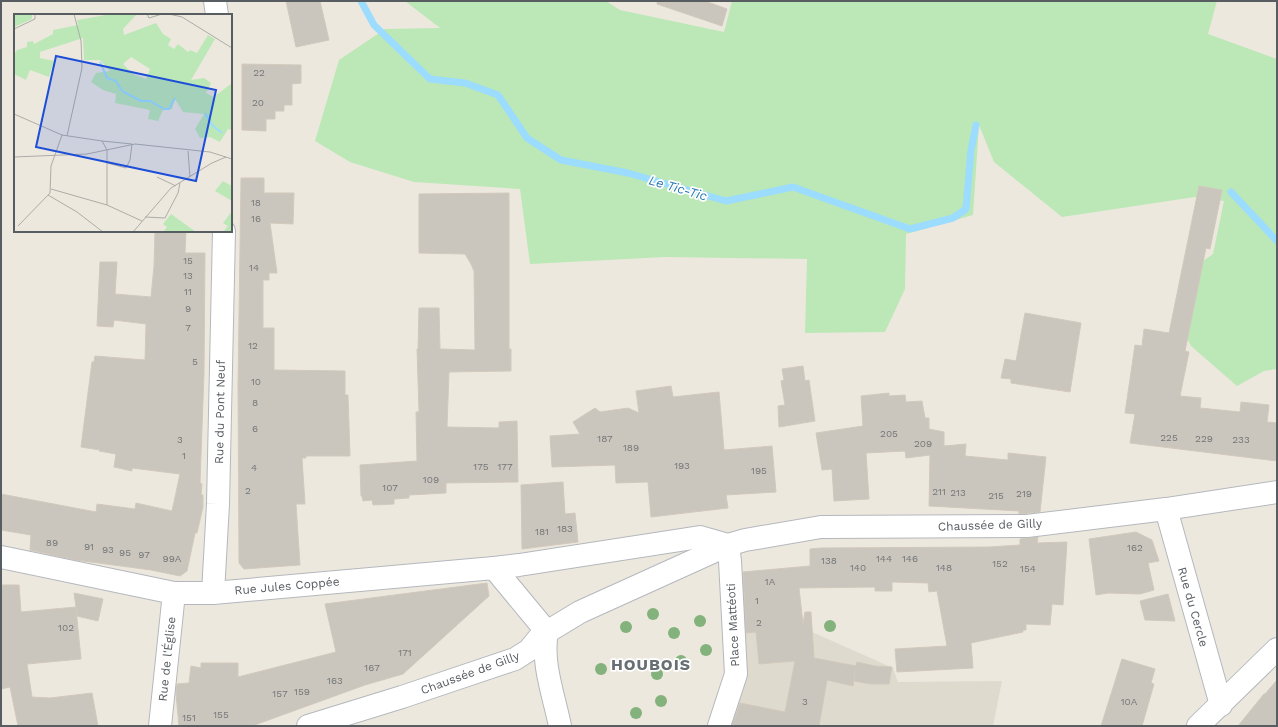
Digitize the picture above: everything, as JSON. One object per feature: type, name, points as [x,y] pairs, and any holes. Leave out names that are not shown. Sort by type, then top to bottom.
[{"type":"street","points":[[215,1],[217,14]]},
{"type":"street","name":"Rue du Pont Neuf","points":[[213,593],[218,504],[224,232]]},
{"type":"street","name":"Chaussée de Gilly","points":[[308,726],[402,697],[515,659],[529,650],[538,639],[547,632],[580,612],[728,545],[745,540],[822,527],[1027,526],[1166,509],[1277,492]]},
{"type":"street","name":"Rue du Cercle","points":[[1166,509],[1221,705]]},
{"type":"street","points":[[494,568],[700,537],[728,545]]},
{"type":"street","name":"Place Mattéoti","points":[[719,726],[736,674],[728,545]]},
{"type":"street","name":"Rue Jules Coppée","points":[[1,557],[174,593],[213,593],[494,568]]},
{"type":"street","points":[[494,568],[547,632],[545,641],[546,658],[560,726]]},
{"type":"street","name":"Rue de l'Église","points":[[160,726],[174,593]]},
{"type":"street","points":[[1198,726],[1277,649]]},
{"type":"shaded area","points":[[812,632],[893,668],[898,682],[1002,681],[993,726],[731,726],[746,677],[744,633]]},
{"type":"green space","points":[[405,1],[606,1],[620,10],[724,32],[732,1],[1217,1],[1208,34],[1277,59],[1277,369],[1264,371],[1237,386],[1191,346],[1182,329],[1193,268],[1213,254],[1224,201],[1195,197],[1062,217],[994,162],[979,125],[973,215],[906,234],[905,289],[885,332],[805,333],[807,259],[665,257],[530,264],[520,189],[414,182],[350,162],[315,141],[339,60],[385,29],[440,28]]},
{"type":"building","points":[[286,1],[320,1],[329,40],[296,47]]},
{"type":"building","points":[[657,1],[705,1],[727,9],[722,26],[657,4]]},
{"type":"building","points":[[242,64],[301,65],[301,83],[292,84],[292,105],[284,105],[284,111],[275,111],[275,119],[266,119],[266,131],[242,130]]},
{"type":"building","points":[[241,178],[264,178],[264,193],[294,193],[293,224],[270,223],[277,273],[269,273],[269,280],[263,280],[263,328],[274,328],[274,370],[345,371],[345,395],[348,395],[350,456],[306,456],[306,458],[302,458],[305,504],[296,504],[300,565],[244,569],[239,563],[238,385]]},
{"type":"building","points":[[1199,186],[1222,190],[1210,249],[1206,248],[1185,351],[1189,352],[1180,396],[1201,398],[1200,408],[1240,412],[1241,402],[1269,405],[1267,422],[1277,423],[1277,461],[1130,443],[1135,414],[1125,413],[1135,345],[1142,346],[1144,329],[1169,333]]},
{"type":"building","points":[[509,193],[509,349],[511,349],[511,371],[449,372],[447,427],[499,428],[499,422],[517,421],[518,482],[446,483],[446,493],[409,495],[409,498],[394,499],[394,504],[373,505],[372,500],[363,501],[361,496],[360,465],[417,461],[416,412],[419,412],[417,349],[419,308],[439,308],[440,349],[475,350],[474,271],[465,254],[419,253],[419,194]]},
{"type":"building","points":[[155,232],[186,232],[185,253],[205,253],[204,373],[200,483],[202,484],[201,495],[203,495],[203,507],[197,533],[195,533],[187,571],[180,576],[151,570],[76,560],[30,550],[31,535],[1,530],[1,494],[96,512],[97,504],[135,509],[136,503],[172,511],[180,474],[132,468],[132,471],[114,467],[116,454],[81,447],[92,362],[94,362],[95,356],[145,360],[146,324],[114,320],[113,327],[97,326],[100,262],[117,262],[115,294],[151,297]]},
{"type":"building","points":[[1025,313],[1081,323],[1070,392],[1011,383],[1011,379],[1001,378],[1005,359],[1016,361]]},
{"type":"building","points":[[803,366],[805,381],[809,380],[815,421],[779,427],[778,406],[785,405],[781,381],[784,380],[782,369]]},
{"type":"building","points":[[671,386],[673,397],[719,392],[724,450],[772,446],[776,492],[726,495],[728,508],[651,517],[648,482],[616,483],[615,465],[552,467],[550,436],[580,434],[573,422],[595,408],[600,412],[628,408],[639,413],[636,391]]},
{"type":"building","points":[[889,393],[889,396],[905,395],[906,402],[922,401],[925,418],[929,418],[929,429],[944,432],[944,446],[966,444],[965,456],[1008,460],[1008,453],[1046,457],[1040,512],[1019,514],[1019,511],[929,506],[930,455],[906,458],[905,451],[866,453],[869,499],[834,501],[832,469],[822,470],[816,433],[863,426],[861,396]]},
{"type":"building","points":[[563,482],[565,514],[575,513],[578,542],[522,549],[521,485]]},
{"type":"building","points":[[1136,532],[1152,540],[1159,561],[1148,563],[1154,590],[1140,594],[1108,593],[1096,595],[1089,539]]},
{"type":"building","points":[[1038,537],[1037,543],[1067,542],[1063,605],[1052,604],[1050,625],[1026,624],[1026,630],[1023,630],[1023,632],[971,643],[973,668],[897,672],[895,649],[947,646],[937,591],[929,592],[928,583],[892,582],[892,591],[875,591],[875,587],[799,588],[803,624],[805,612],[811,612],[814,658],[856,666],[857,662],[875,666],[892,667],[889,684],[871,684],[854,681],[855,671],[853,686],[827,680],[819,726],[732,726],[740,703],[785,712],[795,661],[759,664],[756,632],[746,633],[743,572],[810,566],[810,549],[989,547],[1020,545],[1020,539]]},
{"type":"building","points":[[487,583],[489,596],[403,674],[365,685],[252,726],[179,726],[176,694],[177,684],[189,683],[191,666],[201,668],[201,663],[238,663],[238,677],[336,652],[325,604]]},
{"type":"building","points":[[1,585],[19,585],[21,612],[76,607],[74,593],[103,599],[98,621],[77,616],[76,609],[81,659],[27,664],[32,697],[50,698],[92,693],[98,726],[18,726],[10,687],[1,689]]},
{"type":"building","points":[[1168,594],[1175,621],[1145,620],[1140,601]]},
{"type":"building","points":[[1122,659],[1155,669],[1151,683],[1154,684],[1142,726],[1101,726]]},
{"type":"building","points":[[1277,680],[1277,726],[1238,726],[1264,694]]},
{"type":"waterway","name":"Le Tic-Tic","points":[[361,1],[374,25],[430,79],[465,83],[498,95],[527,138],[561,160],[628,173],[726,201],[793,187],[910,229],[953,218],[966,209],[971,150],[976,125]]},
{"type":"waterway","name":"Le Tic-Tic","points":[[1231,192],[1277,241]]},
{"type":"district","name":"HOUBOIS","points":[[651,664]]}]
